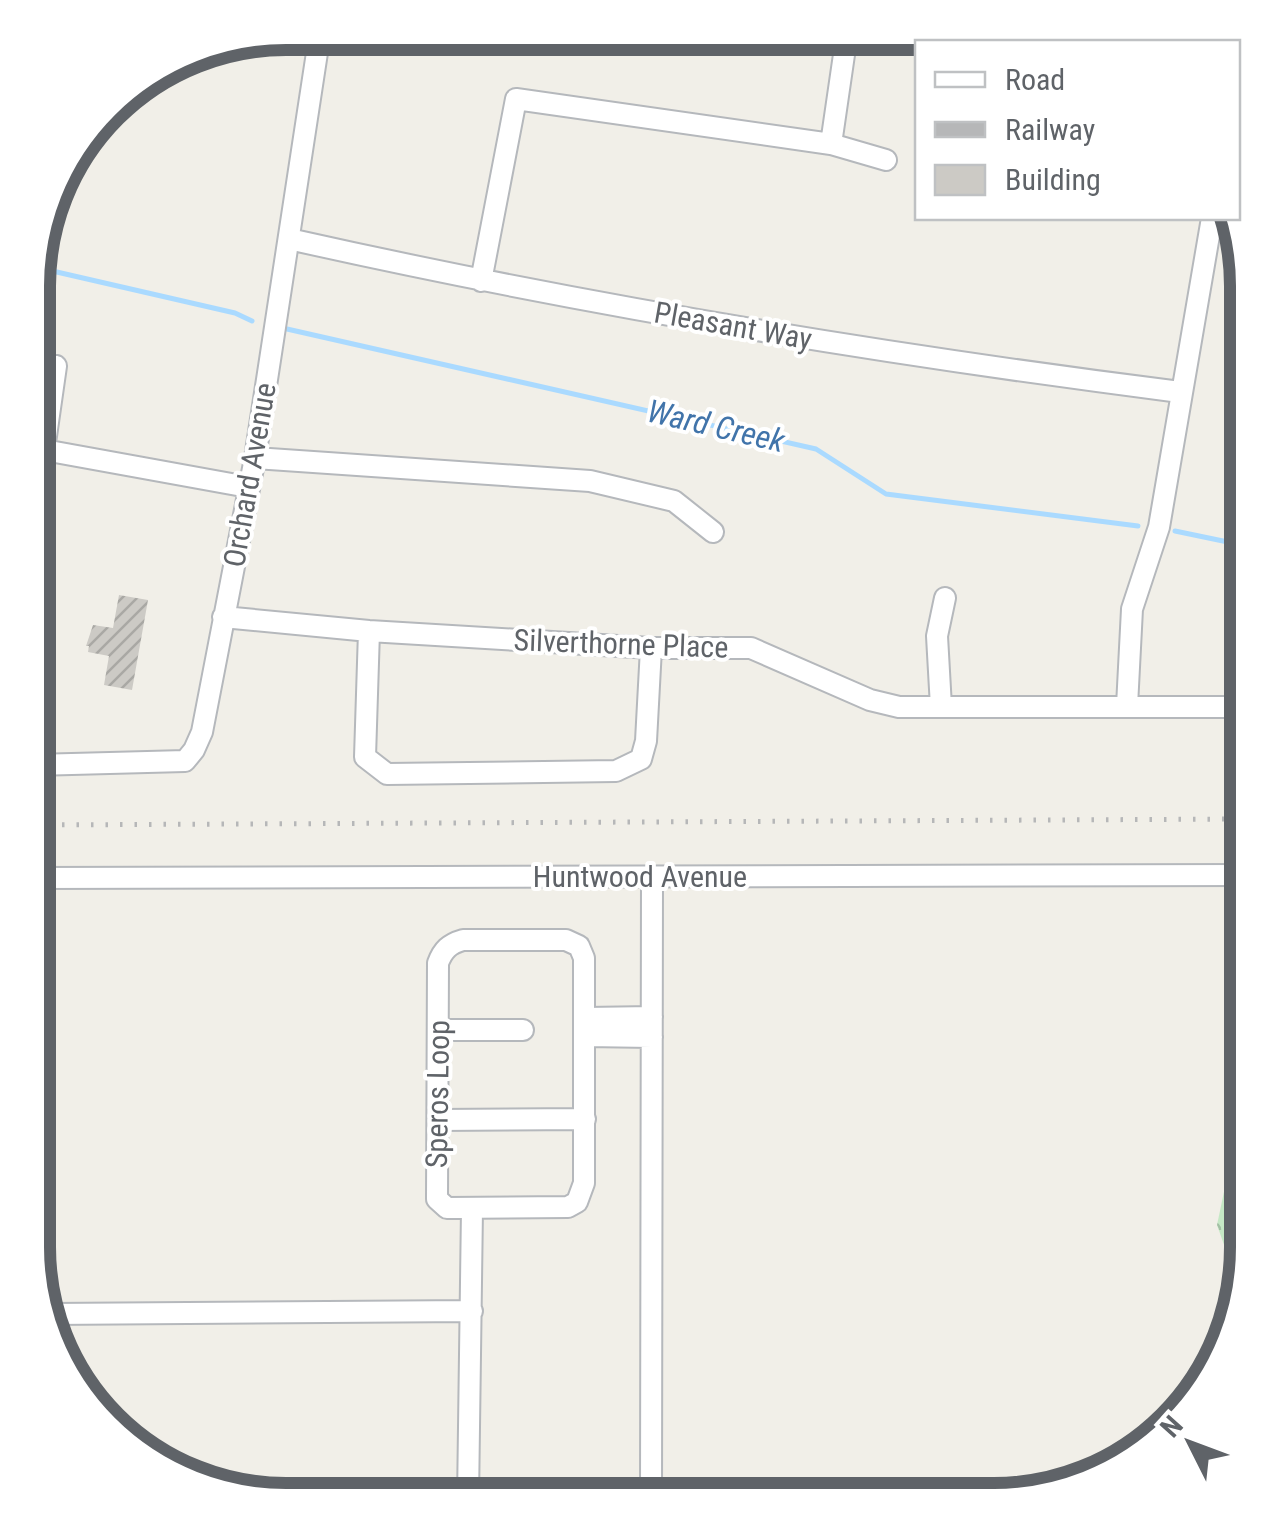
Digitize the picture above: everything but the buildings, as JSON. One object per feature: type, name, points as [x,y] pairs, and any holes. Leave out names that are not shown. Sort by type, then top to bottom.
[{"type":"street","name":"Orchard Avenue","points":[[50,764],[185,762],[202,732],[256,458],[317,50]]},
{"type":"street","points":[[831,144],[845,50]]},
{"type":"street","points":[[481,281],[516,99],[831,144],[886,160]]},
{"type":"street","points":[[1127,706],[1132,609],[1159,527],[1212,220]]},
{"type":"street","name":"Pleasant Way","points":[[289,239],[481,281],[838,344],[1180,392]]},
{"type":"street","points":[[50,408],[56,366]]},
{"type":"street","points":[[50,451],[248,487]]},
{"type":"street","points":[[256,458],[590,480],[674,501],[713,532]]},
{"type":"street","points":[[941,706],[937,636],[945,598]]},
{"type":"street","name":"Silverthorne Place","points":[[224,618],[369,632],[651,648],[751,648],[870,700],[900,708],[1230,706]]},
{"type":"street","points":[[369,632],[365,756],[387,774],[616,770],[642,759],[651,648]]},
{"type":"street","name":"Huntwood Avenue","points":[[50,878],[1229,876]]},
{"type":"street","points":[[651,1482],[652,877]]},
{"type":"street","name":"Speros Loop","points":[[566,940],[579,946],[584,958],[586,1027],[582,1193],[577,1202],[558,1209],[472,1209],[447,1208],[437,1198],[440,1030],[438,963],[442,952],[452,943],[566,940]]},
{"type":"street","points":[[586,1027],[652,1027]]},
{"type":"street","points":[[440,1030],[522,1030]]},
{"type":"street","points":[[438,1120],[585,1119]]},
{"type":"street","points":[[468,1482],[472,1209]]},
{"type":"street","points":[[60,1314],[472,1311]]},
{"type":"green space","points":[[1229,1167],[1229,1259],[1217,1225]]},
{"type":"waterway","name":"Ward Creek","points":[[51,271],[235,313],[252,321]]},
{"type":"waterway","name":"Ward Creek","points":[[287,329],[816,449],[886,494],[1138,526]]},
{"type":"waterway","name":"Ward Creek","points":[[1175,531],[1230,542]]},
{"type":"railway","points":[[50,825],[1229,819]]}]
